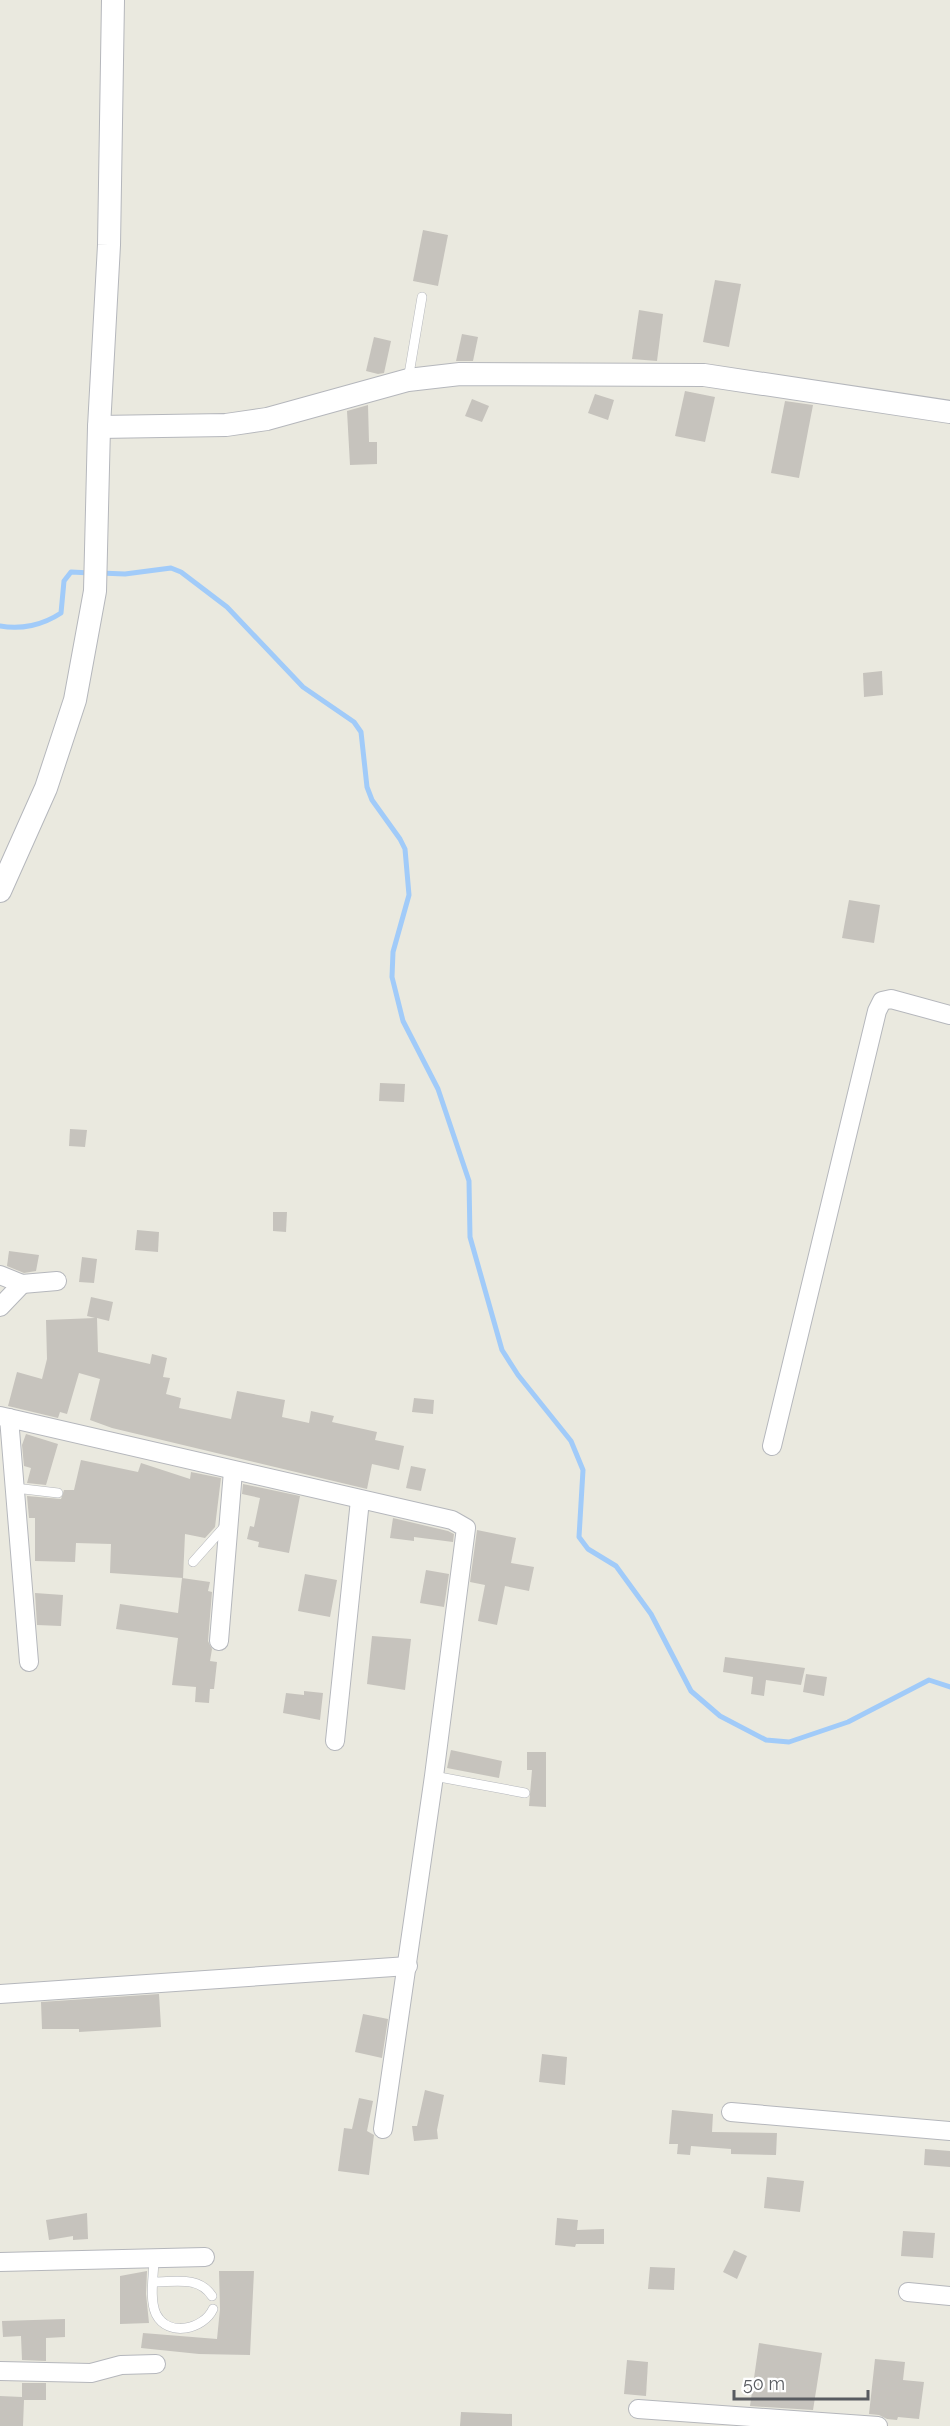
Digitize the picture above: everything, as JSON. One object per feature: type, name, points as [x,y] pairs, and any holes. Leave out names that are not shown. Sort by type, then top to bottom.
[{"type":"street","points":[[0,891],[46,788],[78,689],[95,591],[99,427],[109,245],[112,0]]},
{"type":"street","points":[[99,427],[226,424],[267,419],[408,380],[460,374],[704,375],[950,412]]},
{"type":"street","points":[[772,1446],[882,1001],[891,999],[950,1015]]},
{"type":"street","points":[[0,1275],[22,1284],[57,1281]]},
{"type":"street","points":[[0,1307],[22,1284]]},
{"type":"street","points":[[29,1662],[15,1488],[5,1417],[452,1520],[466,1528],[408,1966],[383,2129]]},
{"type":"street","points":[[219,1641],[233,1471]]},
{"type":"street","points":[[335,1741],[360,1500]]},
{"type":"street","points":[[0,1994],[408,1966]]},
{"type":"street","points":[[731,2112],[950,2131]]},
{"type":"street","points":[[0,2262],[205,2257]]},
{"type":"street","points":[[908,2292],[950,2295]]},
{"type":"street","points":[[0,2371],[91,2373],[121,2366],[156,2364]]},
{"type":"street","points":[[638,2409],[878,2426]]},
{"type":"lane","points":[[408,380],[422,297]]},
{"type":"lane","points":[[15,1488],[58,1493]]},
{"type":"lane","points":[[193,1562],[228,1523]]},
{"type":"lane","points":[[434,1776],[525,1793]]},
{"type":"lane","points":[[154,2258],[154,2306],[157,2317],[176,2328],[200,2326],[209,2319],[213,2309]]},
{"type":"lane","points":[[154,2282],[198,2283],[207,2288],[212,2296]]},
{"type":"building","points":[[423,230],[448,235],[438,286],[413,281]]},
{"type":"building","points":[[715,280],[741,284],[729,347],[703,342]]},
{"type":"building","points":[[639,310],[663,314],[657,361],[632,359]]},
{"type":"building","points":[[462,334],[478,337],[473,361],[456,361]]},
{"type":"building","points":[[374,337],[391,341],[384,373],[366,371]]},
{"type":"building","points":[[685,391],[715,397],[705,442],[675,436]]},
{"type":"building","points":[[595,394],[614,400],[608,420],[588,413]]},
{"type":"building","points":[[472,399],[489,406],[482,422],[465,416]]},
{"type":"building","points":[[785,401],[813,405],[799,478],[771,473]]},
{"type":"building","points":[[368,405],[369,442],[377,442],[377,464],[350,465],[347,411]]},
{"type":"building","points":[[882,671],[883,695],[864,697],[863,673]]},
{"type":"building","points":[[849,900],[880,905],[874,943],[842,938]]},
{"type":"building","points":[[380,1083],[405,1084],[404,1102],[379,1101]]},
{"type":"building","points":[[70,1129],[87,1130],[85,1147],[69,1146]]},
{"type":"building","points":[[273,1212],[287,1212],[286,1232],[273,1231]]},
{"type":"building","points":[[137,1230],[159,1232],[158,1252],[135,1250]]},
{"type":"building","points":[[9,1251],[39,1255],[36,1271],[24,1273],[7,1266]]},
{"type":"building","points":[[82,1257],[97,1259],[94,1283],[79,1282]]},
{"type":"building","points":[[91,1297],[113,1302],[109,1321],[97,1318],[98,1352],[150,1364],[152,1354],[167,1358],[163,1377],[170,1378],[166,1394],[181,1398],[179,1408],[231,1419],[237,1391],[285,1400],[282,1417],[309,1423],[311,1411],[334,1416],[332,1422],[377,1432],[375,1440],[404,1446],[399,1470],[372,1464],[367,1489],[112,1428],[90,1420],[100,1379],[79,1373],[67,1414],[60,1412],[58,1418],[8,1406],[17,1372],[42,1379],[47,1359],[46,1320],[95,1318],[87,1316]]},
{"type":"building","points":[[414,1398],[434,1400],[433,1414],[412,1412]]},
{"type":"building","points":[[26,1434],[58,1444],[46,1485],[27,1483],[31,1468],[24,1466],[22,1445]]},
{"type":"building","points":[[81,1460],[138,1472],[141,1463],[190,1479],[191,1472],[221,1478],[215,1527],[205,1538],[185,1534],[183,1578],[110,1573],[111,1544],[76,1543],[75,1562],[35,1561],[35,1518],[29,1518],[27,1496],[61,1499],[64,1490],[74,1490]]},
{"type":"building","points":[[411,1466],[426,1469],[421,1491],[406,1488]]},
{"type":"building","points":[[243,1484],[300,1496],[289,1553],[258,1547],[259,1542],[247,1539],[250,1526],[254,1527],[260,1498],[242,1494]]},
{"type":"building","points":[[393,1518],[448,1531],[454,1534],[453,1542],[414,1537],[414,1541],[390,1538]]},
{"type":"building","points":[[477,1530],[516,1538],[511,1563],[534,1567],[529,1591],[505,1586],[497,1625],[478,1621],[485,1585],[470,1582]]},
{"type":"building","points":[[426,1570],[449,1574],[444,1607],[420,1603]]},
{"type":"building","points":[[305,1574],[337,1580],[330,1617],[298,1611]]},
{"type":"building","points":[[182,1578],[210,1582],[208,1591],[212,1592],[208,1641],[212,1649],[210,1661],[217,1662],[214,1689],[210,1689],[209,1703],[195,1702],[196,1687],[172,1685],[178,1638],[116,1629],[120,1604],[178,1613]]},
{"type":"building","points":[[35,1593],[63,1595],[61,1626],[37,1625]]},
{"type":"building","points":[[372,1636],[411,1639],[405,1690],[367,1684]]},
{"type":"building","points":[[725,1657],[805,1668],[801,1685],[766,1680],[764,1696],[751,1694],[753,1677],[723,1672]]},
{"type":"building","points":[[806,1674],[827,1677],[824,1696],[803,1692]]},
{"type":"building","points":[[304,1691],[323,1693],[320,1720],[283,1713],[286,1693],[304,1695]]},
{"type":"building","points":[[451,1750],[502,1761],[499,1778],[447,1768]]},
{"type":"building","points":[[527,1752],[546,1752],[546,1807],[529,1806],[532,1770],[527,1770]]},
{"type":"building","points":[[159,1994],[161,2027],[79,2032],[79,2029],[42,2029],[41,2002]]},
{"type":"building","points":[[363,2014],[388,2019],[382,2058],[355,2052]]},
{"type":"building","points":[[542,2054],[567,2057],[565,2085],[539,2082]]},
{"type":"building","points":[[425,2090],[444,2095],[437,2130],[438,2139],[414,2141],[412,2126],[417,2126]]},
{"type":"building","points":[[359,2098],[373,2101],[367,2131],[374,2135],[369,2175],[338,2171],[344,2128],[352,2129]]},
{"type":"building","points":[[672,2110],[713,2114],[712,2132],[777,2133],[776,2155],[731,2154],[731,2149],[691,2146],[690,2155],[677,2154],[678,2144],[669,2144]]},
{"type":"building","points":[[925,2149],[950,2151],[950,2167],[924,2165]]},
{"type":"building","points":[[767,2177],[804,2181],[800,2212],[764,2208]]},
{"type":"building","points":[[87,2213],[88,2239],[73,2240],[73,2236],[49,2240],[46,2220]]},
{"type":"building","points":[[557,2218],[578,2220],[577,2230],[604,2229],[604,2244],[576,2244],[575,2247],[555,2245]]},
{"type":"building","points":[[903,2231],[935,2233],[933,2258],[901,2256]]},
{"type":"building","points":[[734,2250],[747,2256],[737,2279],[723,2272]]},
{"type":"building","points":[[650,2267],[675,2268],[674,2290],[648,2289]]},
{"type":"building","points":[[147,2271],[146,2294],[149,2323],[120,2324],[120,2276]]},
{"type":"building","points":[[219,2271],[254,2271],[250,2355],[199,2354],[141,2348],[143,2333],[217,2339],[220,2309]]},
{"type":"building","points":[[65,2319],[65,2337],[46,2338],[46,2361],[22,2360],[21,2336],[3,2337],[2,2321]]},
{"type":"building","points":[[759,2343],[822,2353],[813,2410],[750,2406]]},
{"type":"building","points":[[875,2359],[905,2362],[903,2380],[924,2382],[919,2419],[898,2417],[897,2420],[887,2419],[869,2414]]},
{"type":"building","points":[[627,2360],[648,2362],[646,2396],[624,2394]]},
{"type":"building","points":[[22,2383],[46,2383],[46,2400],[24,2400],[23,2426],[0,2426],[0,2396],[22,2397]]},
{"type":"building","points":[[461,2412],[512,2414],[512,2426],[460,2426]]},
{"type":"waterway","points":[[100,573],[125,574],[171,568],[181,572],[227,607],[303,687],[354,722],[361,732],[367,787],[372,800],[405,849],[409,895],[393,952],[392,977],[403,1021],[438,1089],[469,1181],[470,1237],[502,1350],[518,1375],[571,1441],[583,1470],[579,1537],[588,1549],[616,1566],[651,1614],[691,1691],[720,1716],[766,1740],[789,1742],[848,1722],[929,1680],[950,1687]]},
{"type":"waterway","points":[[0,626],[24,627],[61,613],[64,581],[71,572],[91,573]]}]
